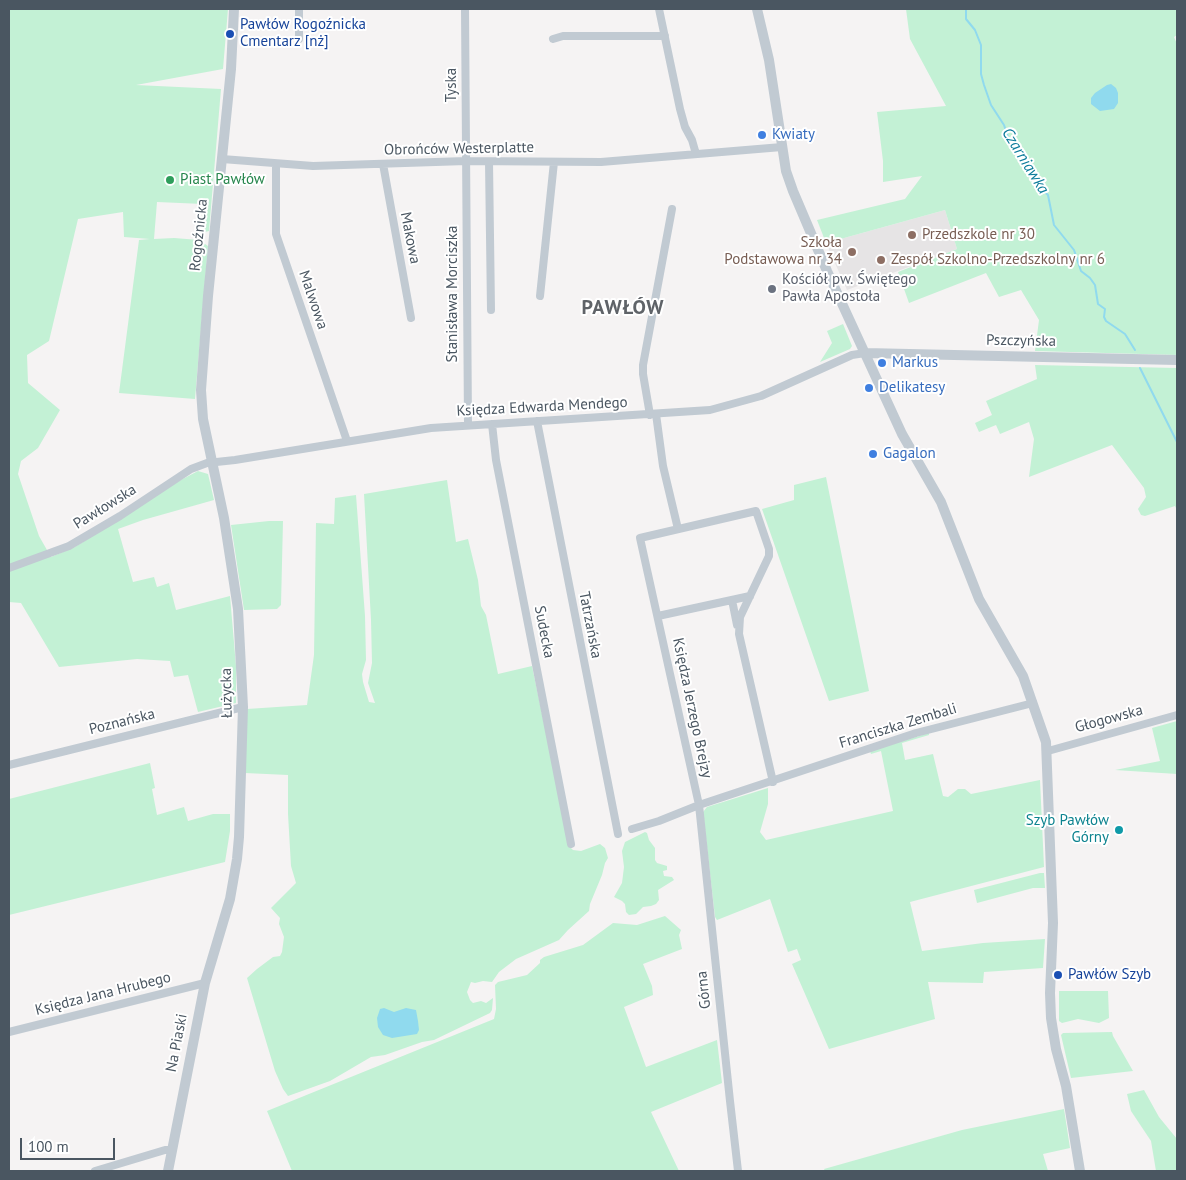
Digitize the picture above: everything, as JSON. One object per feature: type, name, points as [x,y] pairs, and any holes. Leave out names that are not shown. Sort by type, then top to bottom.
[{"type":"street","name":"Rogoźnicka","points":[[212,463],[201,390],[209,286],[231,69],[234,9]]},
{"type":"street","points":[[299,9],[299,39]]},
{"type":"street","name":"Tyska","points":[[465,9],[466,161]]},
{"type":"street","points":[[659,9],[680,109],[696,154]]},
{"type":"street","points":[[757,9],[770,60],[786,170],[793,191],[907,444],[942,502],[976,592],[1017,665],[1033,703],[1048,750],[1053,923],[1050,981],[1051,1018],[1056,1049],[1070,1106],[1080,1171]]},
{"type":"street","points":[[553,40],[563,36],[665,36]]},
{"type":"street","name":"Obrońców Westerplatte","points":[[222,159],[313,166],[466,161],[623,161],[782,147]]},
{"type":"street","name":"Stanisława Morciszka","points":[[466,161],[468,426]]},
{"type":"street","points":[[488,162],[491,310]]},
{"type":"street","points":[[540,296],[554,162]]},
{"type":"street","name":"Malwowa","points":[[276,164],[276,234],[348,441]]},
{"type":"street","name":"Makowa","points":[[382,164],[411,318]]},
{"type":"street","points":[[672,209],[643,365],[643,374],[654,414],[663,466],[678,529]]},
{"type":"street","name":"Pszczyńska","points":[[865,353],[1177,360]]},
{"type":"street","name":"Księdza Edwarda Mendego","points":[[212,463],[414,430],[702,411],[742,402],[768,393],[852,355],[865,353]]},
{"type":"street","name":"Tatrzańska","points":[[537,421],[618,834]]},
{"type":"street","name":"Sudecka","points":[[492,424],[496,460],[571,844]]},
{"type":"street","name":"Pawłowska","points":[[9,568],[69,546],[120,516],[192,469],[202,464],[212,463]]},
{"type":"street","name":"Łużycka","points":[[212,463],[234,575],[241,654],[243,707],[237,859],[224,923]]},
{"type":"street","name":"Księdza Jerzego Brejzy","points":[[699,805],[640,538],[756,511],[770,550],[750,596]]},
{"type":"street","points":[[658,616],[750,596]]},
{"type":"street","points":[[739,634],[740,617],[750,596]]},
{"type":"street","points":[[732,600],[772,782]]},
{"type":"street","name":"Franciszka Zembali","points":[[632,829],[916,733],[1033,703]]},
{"type":"street","name":"Poznańska","points":[[9,765],[243,707]]},
{"type":"street","name":"Głogowska","points":[[1048,750],[1177,715]]},
{"type":"street","name":"Górna","points":[[699,805],[738,1171]]},
{"type":"street","name":"Na Piaski","points":[[168,1171],[205,983],[224,923]]},
{"type":"street","name":"Księdza Jana Hrubego","points":[[9,1032],[205,983]]},
{"type":"street","points":[[96,1171],[165,1150],[172,1150]]},
{"type":"shaded area","name":"Zespół Szkolno-Przedszkolny nr 6","points":[[945,210],[957,249],[847,290],[826,243]]},
{"type":"green space","points":[[9,9],[228,9],[223,69],[136,85],[221,89],[209,231],[201,233],[203,204],[157,202],[154,239],[199,240],[208,246],[195,399],[119,393],[139,240],[150,239],[124,237],[123,212],[78,219],[49,341],[27,355],[28,383],[60,410],[38,448],[21,461],[18,474],[39,536],[51,557],[75,547],[177,482],[198,471],[208,474],[214,500],[118,529],[133,582],[154,577],[157,587],[169,583],[176,610],[230,596],[236,666],[236,703],[198,712],[188,675],[174,677],[170,661],[137,659],[59,667],[21,603],[9,602]]},
{"type":"green space","points":[[906,9],[1177,9],[1177,35],[1174,37],[1177,44],[1177,355],[1035,351],[1039,320],[1021,290],[999,297],[986,273],[909,303],[898,272],[957,249],[945,210],[826,243],[817,220],[905,199],[922,176],[883,182],[883,161],[877,112],[946,106],[910,39]]},
{"type":"green space","points":[[843,324],[852,346],[850,349],[820,362],[832,343],[827,331]]},
{"type":"green space","points":[[1035,365],[1177,368],[1177,510],[1175,506],[1145,516],[1141,515],[1138,509],[1146,497],[1144,488],[1112,445],[1029,477],[1034,439],[1029,422],[1000,434],[996,425],[979,432],[975,423],[992,415],[986,401],[1037,379]]},
{"type":"green space","points":[[826,477],[869,691],[829,701],[762,509],[794,500],[794,485]]},
{"type":"green space","points":[[447,480],[456,542],[468,539],[478,580],[481,606],[486,615],[498,674],[532,666],[570,847],[573,850],[581,851],[600,844],[605,848],[608,858],[589,911],[559,940],[516,959],[499,972],[492,982],[471,982],[467,992],[473,1003],[481,1001],[486,1003],[493,998],[490,1013],[434,1040],[422,1042],[385,1055],[371,1057],[330,1081],[288,1096],[275,1071],[247,978],[273,957],[280,956],[284,937],[279,924],[280,918],[271,908],[296,883],[291,866],[288,775],[245,773],[247,709],[307,705],[314,655],[316,523],[334,524],[335,498],[356,495],[365,616],[366,660],[362,674],[369,702],[375,703],[368,683],[372,663],[364,494]]},
{"type":"green space","points":[[283,521],[281,605],[277,609],[244,610],[231,525]]},
{"type":"green space","points":[[1177,721],[1177,774],[1115,770],[1160,761],[1152,728]]},
{"type":"green space","points":[[929,733],[929,735],[902,743],[905,760],[933,754],[943,796],[948,797],[958,789],[965,789],[971,794],[1040,780],[1044,867],[910,902],[922,951],[983,943],[1045,939],[1043,968],[984,972],[983,983],[928,982],[935,1019],[829,1049],[792,964],[801,960],[797,949],[788,952],[770,899],[717,920],[715,917],[703,812],[707,807],[768,788],[768,804],[760,832],[766,840],[893,811],[881,751],[871,754],[870,751]]},
{"type":"green space","points":[[150,763],[155,788],[152,789],[157,815],[184,807],[188,821],[213,814],[230,814],[230,831],[225,862],[9,915],[9,799]]},
{"type":"green space","points":[[645,832],[655,848],[655,860],[657,863],[667,866],[667,870],[663,871],[664,876],[672,877],[674,880],[658,890],[659,900],[656,904],[643,907],[636,914],[629,915],[626,912],[625,904],[614,897],[622,883],[624,867],[622,851],[625,842]]},
{"type":"green space","points":[[1044,873],[1045,888],[1033,888],[977,903],[974,890]]},
{"type":"green space","points":[[665,916],[681,930],[679,935],[682,949],[643,964],[652,986],[653,995],[624,1007],[646,1067],[717,1040],[722,1083],[651,1112],[679,1171],[292,1171],[267,1111],[494,1019],[496,1009],[495,985],[498,982],[527,975],[544,957],[583,945],[613,923],[637,925]]},
{"type":"green space","points":[[1059,991],[1108,991],[1109,1018],[1099,1023],[1078,1019],[1062,1023],[1059,1021]]},
{"type":"green space","points":[[1112,1032],[1133,1071],[1071,1078],[1061,1035],[1063,1033]]},
{"type":"green space","points":[[1144,1090],[1159,1117],[1177,1139],[1177,1171],[1156,1171],[1151,1141],[1131,1111],[1127,1094]]},
{"type":"green space","points":[[1064,1109],[1070,1148],[1043,1154],[1048,1171],[825,1171],[824,1169],[962,1130]]},
{"type":"water","points":[[1111,84],[1118,93],[1118,103],[1114,109],[1100,111],[1091,104],[1091,98],[1095,93]]},
{"type":"water","points":[[384,1008],[394,1012],[406,1008],[416,1010],[419,1030],[417,1034],[392,1038],[383,1035],[378,1027],[377,1018],[380,1009]]},
{"type":"waterway","name":"Czarniawka","points":[[966,9],[966,19],[975,30],[981,45],[981,74],[984,85],[991,105],[1004,125],[1011,146],[1038,186],[1048,195],[1054,225],[1074,250],[1081,271],[1095,285],[1098,304],[1105,309],[1104,317],[1106,321],[1125,334],[1135,350]]},
{"type":"waterway","name":"Czarniawka","points":[[1140,368],[1177,442]]},
{"type":"place","name":"Pawłów Rogoźnicka Cmentarz [nż]","points":[[230,34]]},
{"type":"place","name":"Kwiaty","points":[[762,135]]},
{"type":"place","name":"Piast Pawłów","points":[[170,180]]},
{"type":"place","name":"Przedszkole nr 30","points":[[912,235]]},
{"type":"place","name":"Szkoła Podstawowa nr 34","points":[[852,252]]},
{"type":"place","name":"Zespół Szkolno-Przedszkolny nr 6","points":[[881,260]]},
{"type":"place","name":"Kościół pw. Świętego Pawła Apostoła","points":[[772,289]]},
{"type":"place","name":"Markus","points":[[882,363]]},
{"type":"place","name":"Delikatesy","points":[[869,388]]},
{"type":"place","name":"Gagalon","points":[[873,454]]},
{"type":"place","name":"Szyb Pawłów Górny","points":[[1119,830]]},
{"type":"place","name":"Pawłów Szyb","points":[[1058,975]]},
{"type":"district","name":"PAWŁÓW","points":[[623,308]]}]
